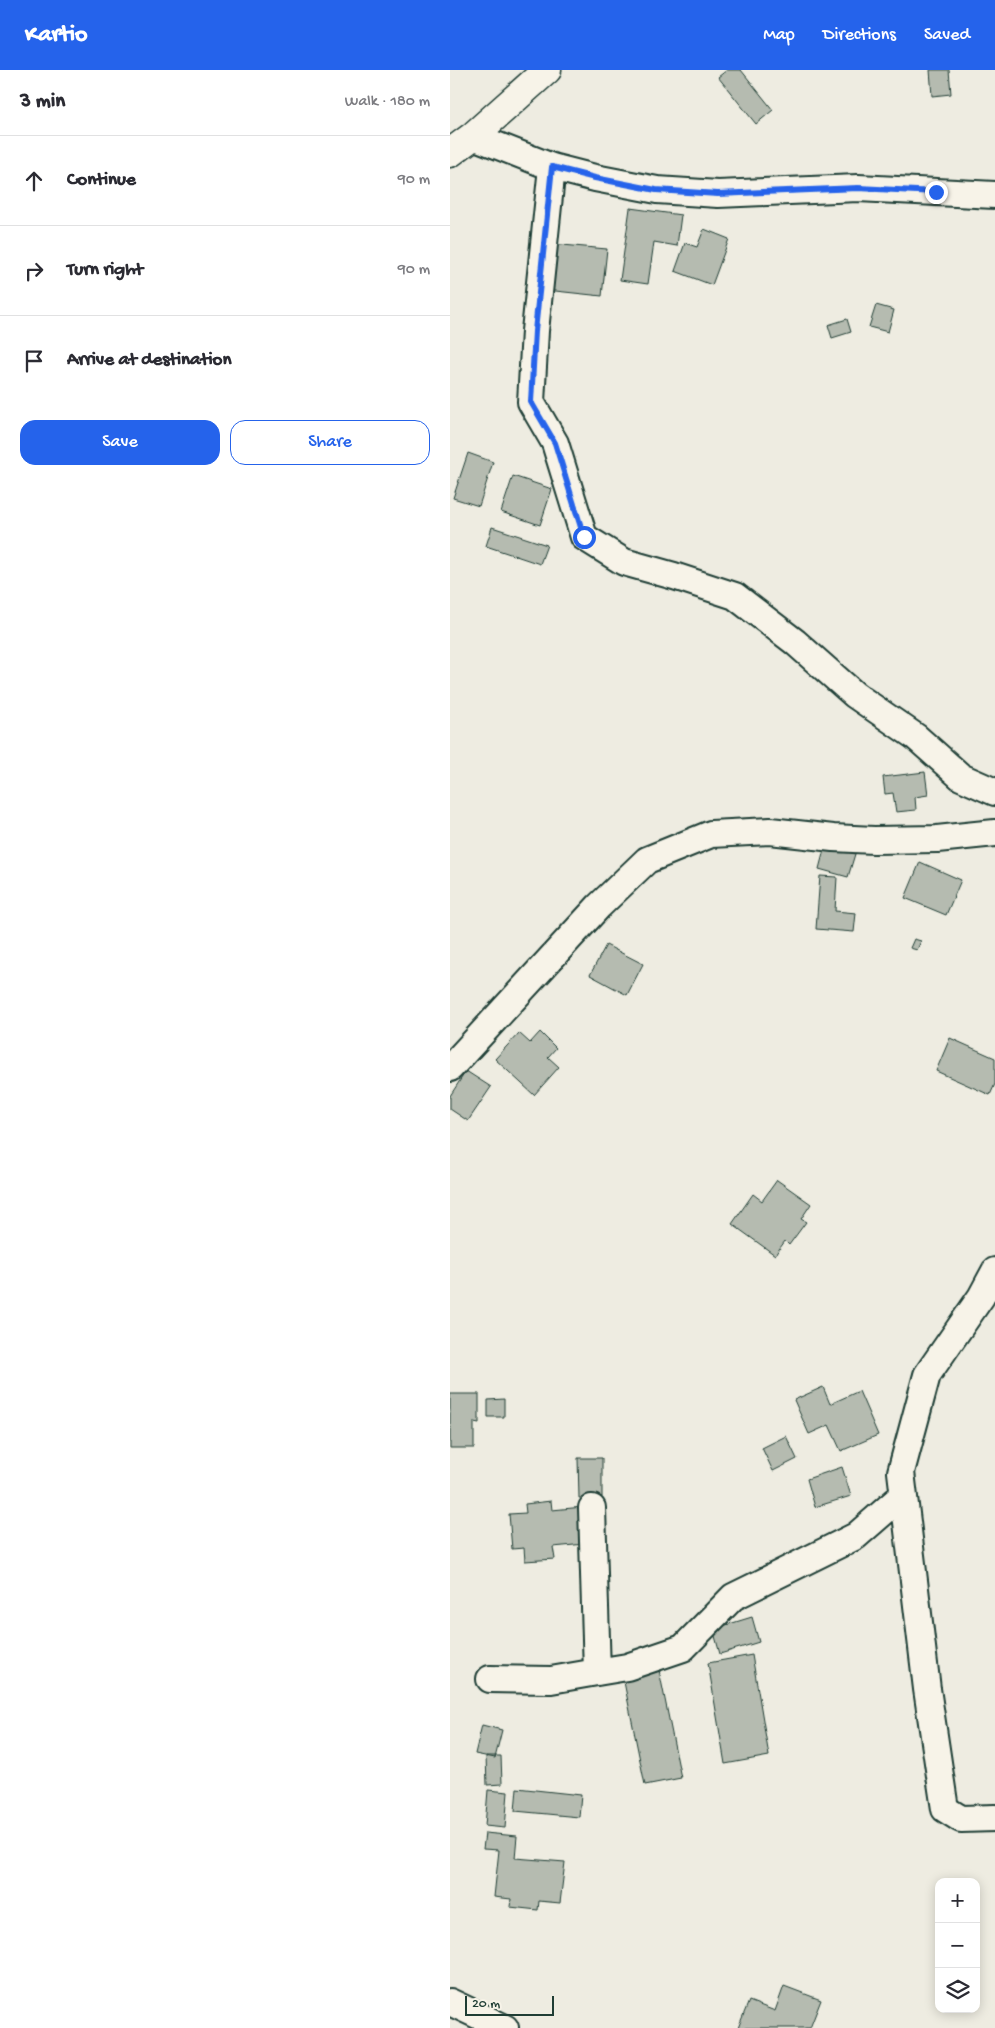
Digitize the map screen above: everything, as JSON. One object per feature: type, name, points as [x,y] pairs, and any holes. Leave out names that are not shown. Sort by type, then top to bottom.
[{"type":"main road","points":[[450,153],[473,136],[547,70]]},
{"type":"street","points":[[473,136],[552,167],[656,190],[718,194],[858,188],[995,195]]},
{"type":"street","points":[[552,167],[535,331],[531,402],[555,443],[584,537],[624,562],[735,596],[795,642],[856,695],[916,737],[961,778],[995,792]]},
{"type":"street","points":[[450,1068],[599,906],[647,860],[711,834],[770,831],[833,838],[874,840],[937,838],[995,833]]},
{"type":"street","points":[[995,1271],[981,1297],[927,1375],[901,1472],[927,1689],[945,1810],[961,1819],[995,1818]]},
{"type":"street","points":[[490,1679],[551,1680],[627,1667],[683,1648],[733,1597],[856,1536],[903,1495]]},
{"type":"street","points":[[592,1508],[597,1672]]},
{"type":"street","points":[[450,2002],[505,2028]]},
{"type":"building","points":[[727,70],[741,70],[773,110],[756,124],[718,77]]},
{"type":"building","points":[[930,70],[949,70],[951,94],[932,96]]},
{"type":"building","points":[[630,208],[681,215],[677,246],[654,242],[648,284],[620,280]]},
{"type":"building","points":[[704,229],[729,239],[712,285],[675,271],[685,243],[697,247]]},
{"type":"building","points":[[551,244],[607,249],[602,296],[546,290]]},
{"type":"building","points":[[876,305],[894,310],[888,332],[869,327]]},
{"type":"building","points":[[847,319],[851,332],[832,338],[828,325]]},
{"type":"building","points":[[468,453],[493,462],[479,506],[453,498]]},
{"type":"building","points":[[513,476],[552,489],[540,525],[501,512]]},
{"type":"building","points":[[492,527],[547,545],[540,564],[486,546]]},
{"type":"building","points":[[925,772],[928,795],[915,797],[916,810],[896,812],[893,793],[885,794],[883,777]]},
{"type":"building","points":[[825,846],[855,854],[848,877],[819,869]]},
{"type":"building","points":[[920,862],[961,880],[946,915],[905,898]]},
{"type":"building","points":[[820,876],[837,877],[835,911],[856,913],[854,932],[816,929]]},
{"type":"building","points":[[914,939],[921,941],[917,950],[910,948]]},
{"type":"building","points":[[606,945],[643,964],[627,995],[590,975]]},
{"type":"building","points":[[540,1032],[556,1048],[548,1057],[559,1067],[534,1095],[495,1059],[519,1033],[530,1043]]},
{"type":"building","points":[[950,1038],[995,1058],[995,1084],[990,1095],[936,1071]]},
{"type":"building","points":[[466,1071],[491,1087],[468,1121],[450,1109],[450,1096]]},
{"type":"building","points":[[777,1180],[811,1204],[801,1219],[806,1222],[789,1245],[785,1241],[775,1255],[732,1224],[753,1194],[762,1201]]},
{"type":"building","points":[[823,1387],[830,1404],[859,1391],[878,1435],[841,1451],[829,1425],[809,1434],[794,1400]]},
{"type":"building","points":[[450,1394],[479,1394],[479,1423],[474,1422],[474,1448],[450,1448]]},
{"type":"building","points":[[504,1399],[504,1417],[488,1417],[488,1400]]},
{"type":"building","points":[[786,1436],[797,1459],[773,1471],[762,1448]]},
{"type":"building","points":[[578,1458],[602,1458],[602,1497],[579,1498]]},
{"type":"building","points":[[842,1467],[851,1496],[815,1507],[807,1479]]},
{"type":"building","points":[[551,1501],[552,1510],[583,1507],[585,1544],[553,1547],[555,1559],[525,1561],[524,1548],[512,1549],[509,1514],[526,1513],[525,1504]]},
{"type":"building","points":[[752,1617],[759,1642],[720,1654],[713,1629]]},
{"type":"building","points":[[752,1655],[769,1756],[725,1764],[708,1663]]},
{"type":"building","points":[[659,1670],[681,1778],[645,1785],[623,1677]]},
{"type":"building","points":[[482,1725],[502,1730],[495,1758],[475,1754]]},
{"type":"building","points":[[486,1756],[501,1756],[502,1784],[487,1785]]},
{"type":"building","points":[[517,1788],[581,1795],[579,1817],[515,1811]]},
{"type":"building","points":[[488,1790],[508,1792],[505,1828],[485,1826]]},
{"type":"building","points":[[485,1833],[517,1836],[515,1858],[565,1862],[560,1903],[539,1901],[538,1910],[510,1907],[511,1899],[494,1897],[499,1850],[483,1849]]},
{"type":"building","points":[[784,1986],[821,2000],[810,2028],[738,2028],[749,2001],[775,2011]]},
{"type":"route","points":[[584,537],[555,443],[531,402],[535,331],[552,167],[656,190],[718,194],[858,188],[936,192]]}]
